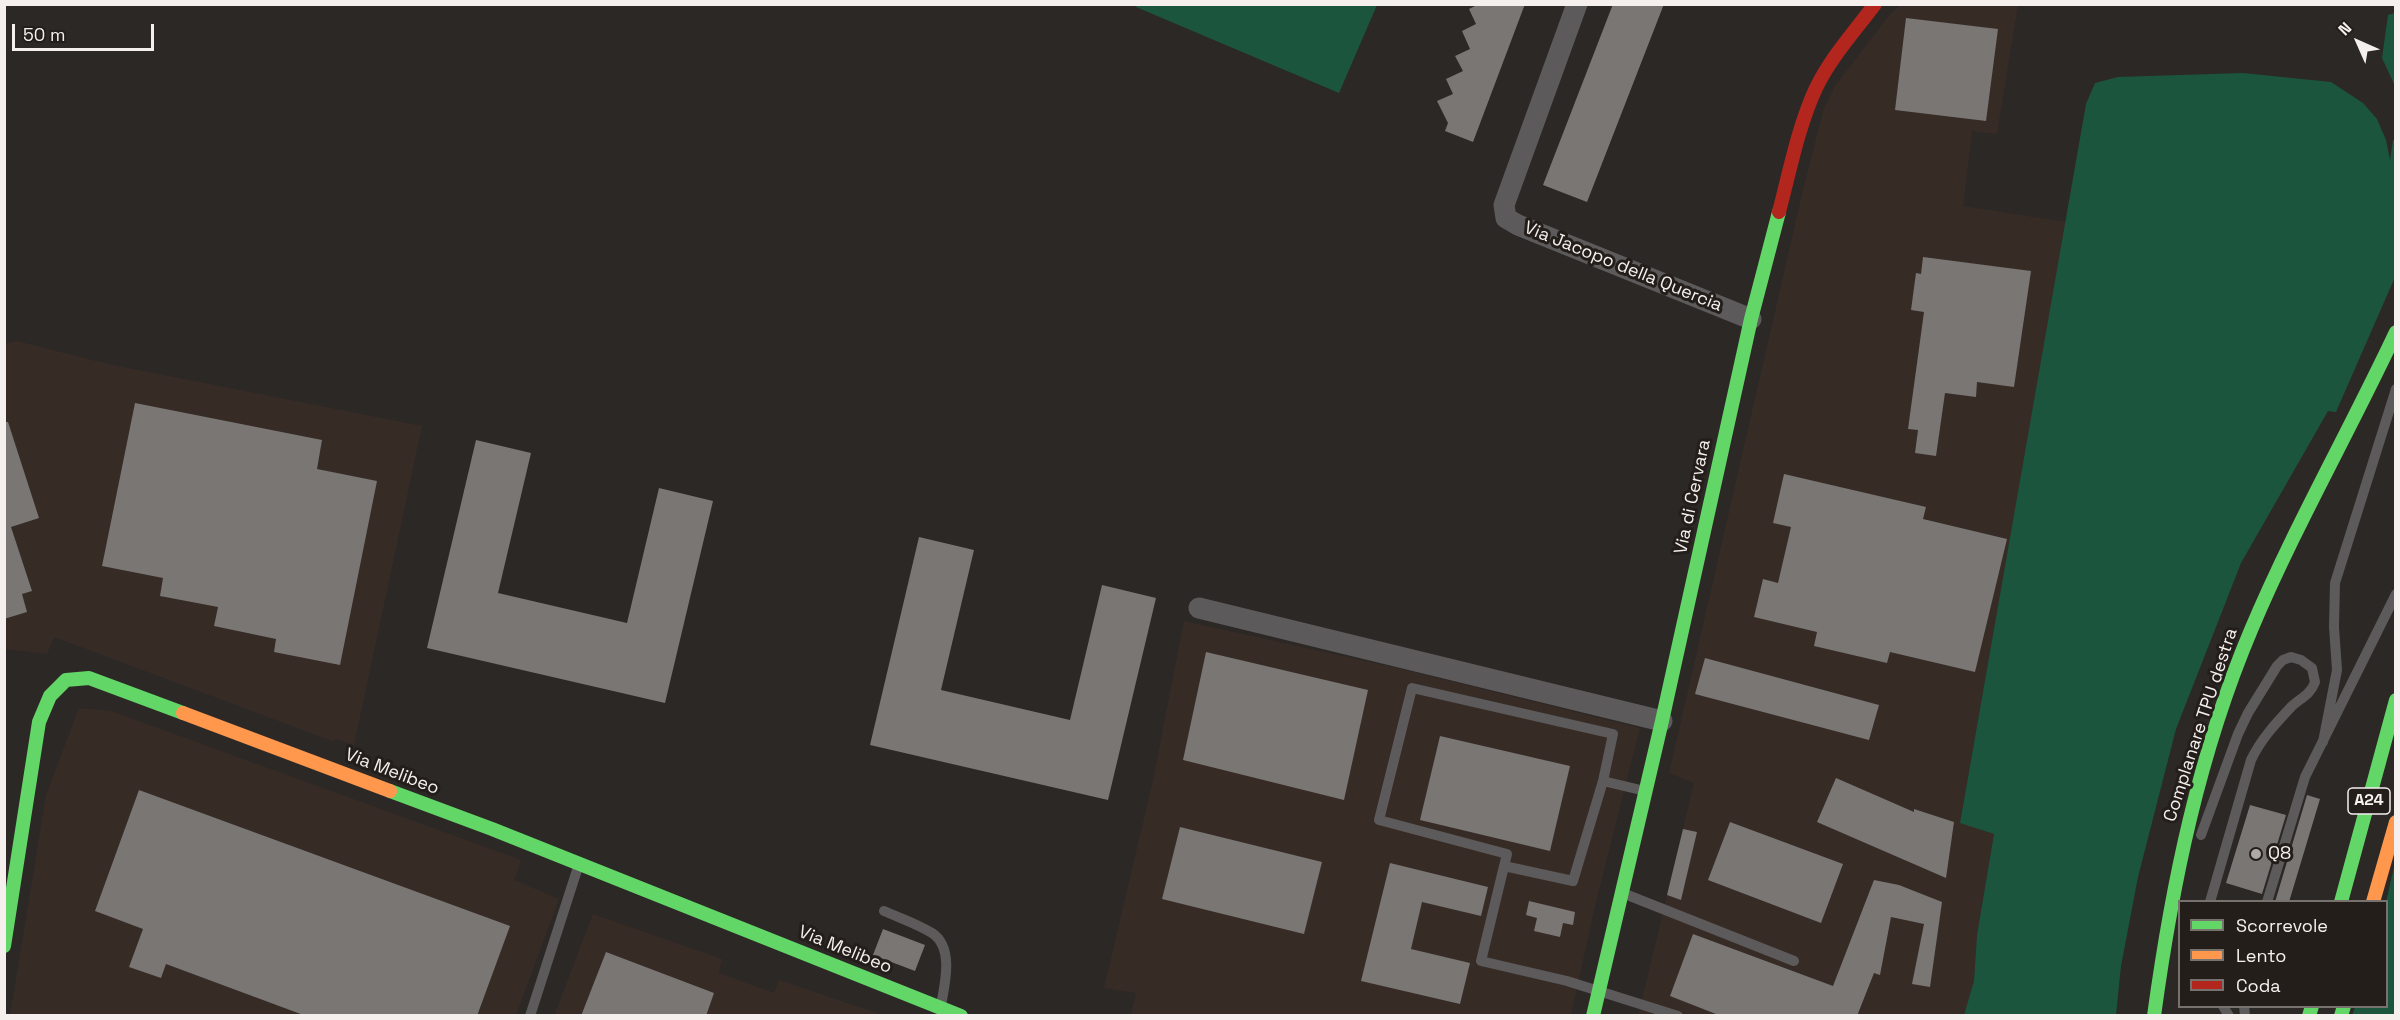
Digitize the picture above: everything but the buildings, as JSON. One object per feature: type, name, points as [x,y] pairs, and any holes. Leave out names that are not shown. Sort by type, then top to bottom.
[{"type":"main road","name":"Via di Cervara","points":[[1593,1016],[1662,721],[1751,319],[1802,122],[1817,86],[1838,53],[1875,4]]},
{"type":"main road","name":"Complanare TPU destra","points":[[2154,1016],[2166,925],[2183,842],[2205,759],[2228,690],[2252,627],[2297,527],[2396,332]]},
{"type":"main road","name":"Via Melibeo","points":[[4,946],[39,722],[50,696],[66,680],[89,678],[492,829],[961,1016]]},
{"type":"main road","name":"A24","points":[[2342,900],[2396,700]]},
{"type":"main road","name":"A24","points":[[2374,900],[2396,822]]},
{"type":"street","name":"Via Jacopo della Quercia","points":[[1577,4],[1504,205],[1506,218],[1518,225],[1751,319]]},
{"type":"street","points":[[1199,608],[1662,721]]},
{"type":"lane","points":[[2323,742],[2337,670],[2334,627],[2335,583],[2396,390]]},
{"type":"lane","points":[[2268,900],[2300,791],[2396,594]]},
{"type":"lane","points":[[2166,925],[2248,713],[2263,686],[2283,660],[2290,657],[2301,660],[2312,668],[2316,682],[2310,692],[2277,721],[2257,747],[2251,760],[2211,900]]},
{"type":"lane","points":[[1504,866],[1573,881],[1603,781],[1613,734],[1412,688],[1379,820],[1507,854],[1504,866],[1481,961],[1599,990],[1678,1016]]},
{"type":"lane","points":[[1603,781],[1646,791]]},
{"type":"lane","points":[[530,1016],[579,864]]},
{"type":"lane","points":[[1622,893],[1794,961]]},
{"type":"lane","points":[[884,911],[935,934],[945,951],[946,976],[940,1008]]},
{"type":"shaded area","points":[[1900,5],[2018,5],[1997,134],[1972,131],[1963,206],[2066,222],[1960,822],[1994,834],[1977,935],[1974,981],[1964,1015],[1638,1016],[1694,783],[1669,773],[1823,111],[1835,86],[1887,18]]},
{"type":"shaded area","points":[[17,341],[108,364],[422,426],[354,745],[335,739],[332,741],[54,637],[47,654],[5,649],[5,344]]},
{"type":"shaded area","points":[[1184,621],[1397,668],[1640,728],[1595,906],[1571,1015],[1131,1015],[1136,993],[1104,988],[1153,780]]},
{"type":"shaded area","points":[[79,708],[111,711],[521,860],[514,880],[559,899],[516,1015],[10,1016],[46,795]]},
{"type":"shaded area","points":[[593,914],[722,959],[719,973],[774,993],[779,980],[883,1015],[554,1016]]},
{"type":"green space","points":[[1137,4],[1377,5],[1339,93],[1136,7]]},
{"type":"green space","points":[[2396,13],[2395,86],[2382,58],[2388,15]]},
{"type":"green space","points":[[2243,73],[2331,82],[2363,103],[2377,119],[2386,140],[2390,160],[2393,140],[2395,140],[2395,277],[2336,412],[2328,411],[2241,563],[2176,729],[2138,877],[2121,966],[2116,1015],[1964,1015],[1974,981],[1977,935],[1994,834],[1960,823],[2086,104],[2095,83],[2118,77]]},
{"type":"green space","points":[[2395,863],[2395,1015],[2352,1016],[2355,1008],[2388,1008],[2386,900]]},
{"type":"traffic: fast","points":[[1593,1016],[1662,721],[1751,319],[1779,212]]},
{"type":"traffic: fast","points":[[2154,1016],[2179,868],[2202,771],[2216,724],[2251,630],[2285,554],[2396,332]]},
{"type":"traffic: fast","points":[[4,946],[39,722],[50,696],[66,680],[89,678],[183,713]]},
{"type":"traffic: fast","points":[[2342,900],[2396,700]]},
{"type":"traffic: fast","points":[[390,791],[492,829],[961,1016]]},
{"type":"traffic: fast","points":[[2309,1016],[2311,1008]]},
{"type":"traffic: fast","points":[[2341,1016],[2343,1008]]},
{"type":"traffic: slow","points":[[183,713],[390,791]]},
{"type":"traffic: slow","points":[[2374,900],[2396,822]]},
{"type":"traffic: jam","points":[[1779,212],[1799,133],[1816,88],[1836,55],[1875,4]]},
{"type":"place","name":"Q8","points":[[2256,854]]}]
